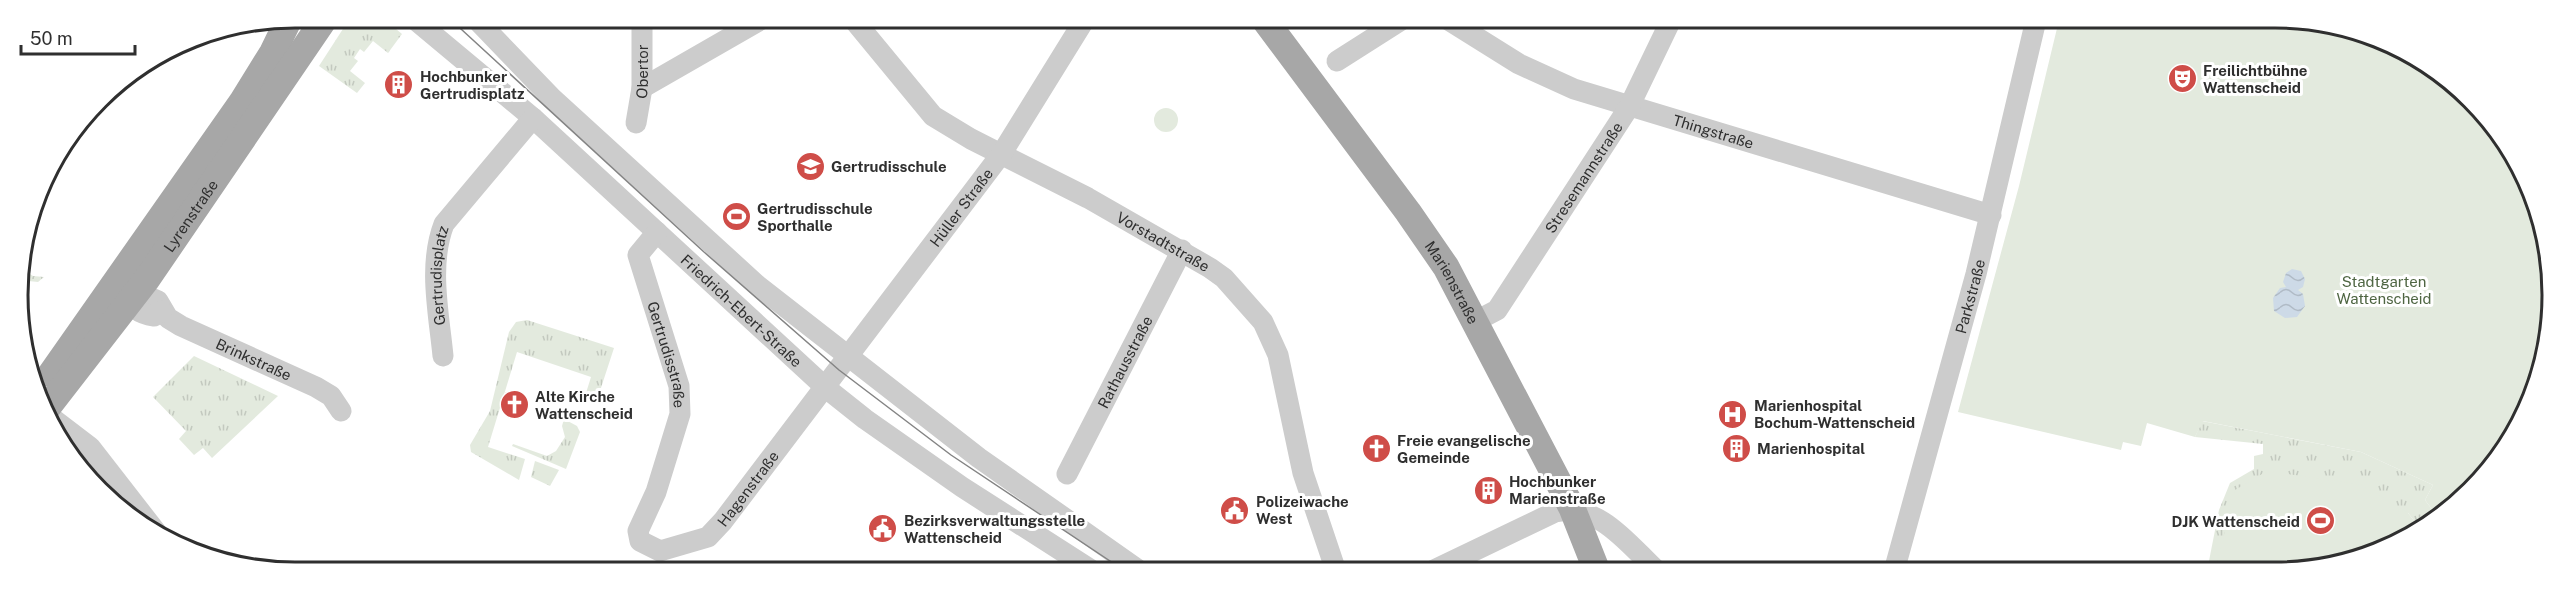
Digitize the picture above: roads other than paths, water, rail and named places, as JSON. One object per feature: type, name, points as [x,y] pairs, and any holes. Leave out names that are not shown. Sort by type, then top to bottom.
[{"type":"main road","name":"Lyrenstraße","points":[[51,403],[141,298],[318,28]]},
{"type":"main road","name":"Marienstraße","points":[[1271,28],[1408,212],[1446,267],[1572,508],[1593,561]]},
{"type":"main road","name":"Lyrenstraße","points":[[44,385],[141,298],[284,29]]},
{"type":"street","name":"Friedrich-Ebert-Straße","points":[[425,28],[533,118],[826,388],[865,419],[962,487],[1080,562]]},
{"type":"street","name":"Friedrich-Ebert-Straße","points":[[485,28],[552,98],[667,206],[757,285],[979,458],[1127,562]]},
{"type":"street","name":"Obertor","points":[[636,123],[642,88],[642,28]]},
{"type":"street","points":[[642,88],[746,28]]},
{"type":"street","name":"Vorstadtstraße","points":[[861,28],[933,116],[971,139],[1002,153],[1182,250],[1224,278],[1263,322],[1278,355],[1303,473],[1333,562]]},
{"type":"street","name":"Hüller Straße","points":[[826,388],[1002,153],[1079,28]]},
{"type":"street","points":[[1337,61],[1389,28]]},
{"type":"street","name":"Thingstraße","points":[[1462,28],[1519,63],[1574,89],[1990,215]]},
{"type":"street","name":"Stresemannstraße","points":[[1476,321],[1497,310],[1629,107],[1667,28]]},
{"type":"street","name":"Parkstraße","points":[[1896,562],[1990,215],[2034,28]]},
{"type":"street","name":"Gertrudisplatz","points":[[443,356],[436,277],[437,245],[444,224],[533,118]]},
{"type":"street","name":"Gertrudisstraße","points":[[647,545],[640,542],[638,531],[656,492],[680,414],[679,387],[661,336],[638,255],[657,232]]},
{"type":"street","name":"Rathausstraße","points":[[1067,474],[1182,250]]},
{"type":"street","name":"Brinkstraße","points":[[141,298],[181,326],[332,396],[341,411]]},
{"type":"street","name":"Hagenstraße","points":[[647,545],[660,551],[708,537],[723,521],[826,388]]},
{"type":"street","points":[[62,426],[90,447],[142,514]]},
{"type":"street","points":[[1451,562],[1555,512],[1572,508],[1598,517],[1648,562]]},
{"type":"street","points":[[1593,561],[1621,538]]},
{"type":"water","points":[[2292,269],[2301,271],[2305,279],[2303,287],[2298,290],[2303,294],[2305,306],[2297,317],[2285,318],[2274,311],[2273,298],[2280,288],[2286,287],[2283,282],[2286,273]]},
{"type":"tram line","points":[[460,28],[704,252],[839,370],[951,455],[1112,562]]},
{"type":"place","name":"Freilichtbühne Wattenscheid","points":[[2182,79]]},
{"type":"place","name":"Hochbunker Gertrudisplatz","points":[[399,85]]},
{"type":"place","name":"Gertrudisschule","points":[[810,166]]},
{"type":"place","name":"Gertrudisschule Sporthalle","points":[[736,217]]},
{"type":"place","name":"Alte Kirche Wattenscheid","points":[[514,405]]},
{"type":"place","name":"Marienhospital Bochum-Wattenscheid","points":[[1733,414]]},
{"type":"place","name":"Marienhospital","points":[[1736,448]]},
{"type":"place","name":"Freie evangelische Gemeinde","points":[[1376,449]]},
{"type":"place","name":"Hochbunker Marienstraße","points":[[1488,490]]},
{"type":"place","name":"Polizeiwache West","points":[[1235,510]]},
{"type":"place","name":"DJK Wattenscheid","points":[[2321,521]]},
{"type":"place","name":"Bezirksverwaltungsstelle Wattenscheid","points":[[883,529]]},
{"type":"park label","name":"Stadtgarten Wattenscheid","points":[[2384,290]]}]
